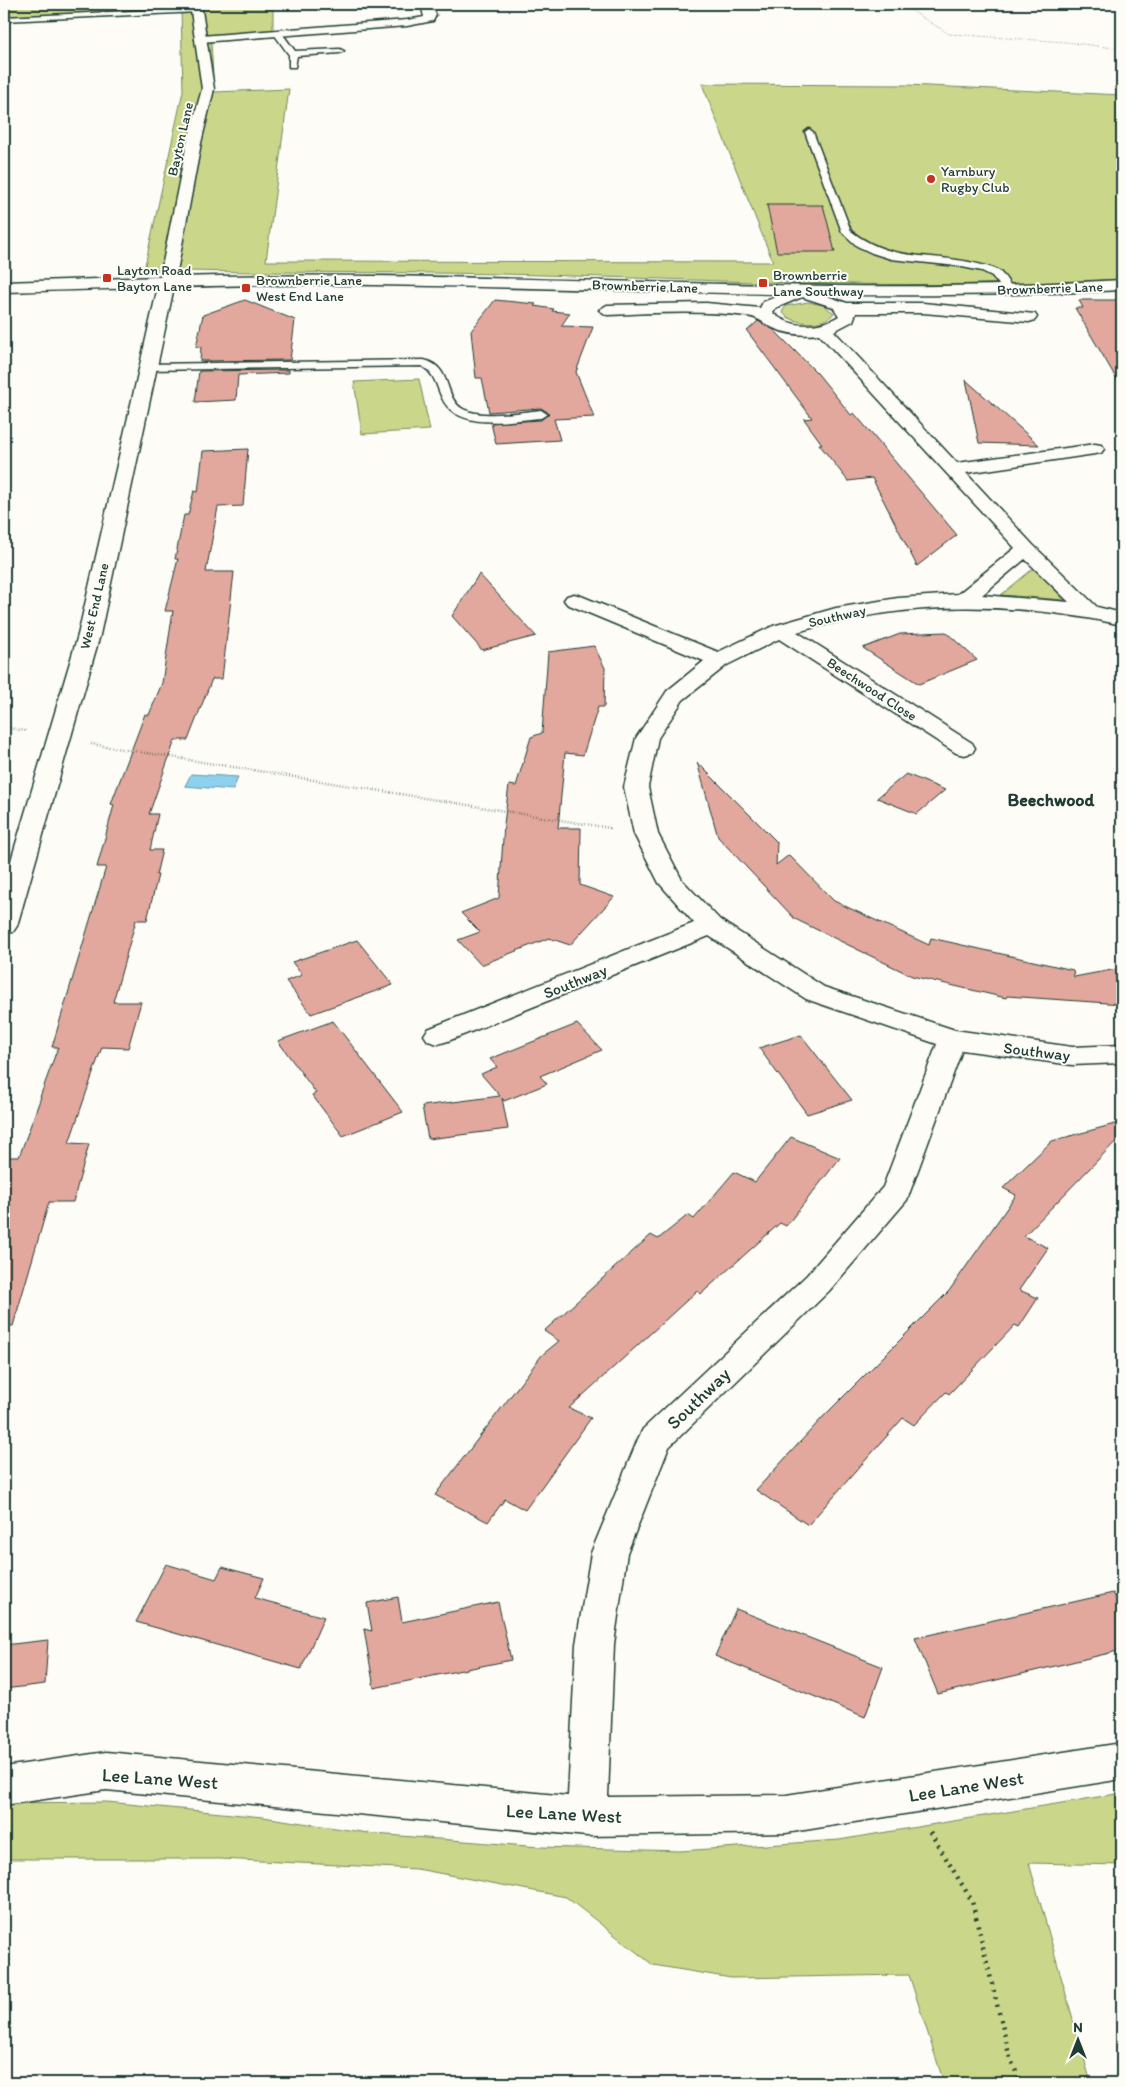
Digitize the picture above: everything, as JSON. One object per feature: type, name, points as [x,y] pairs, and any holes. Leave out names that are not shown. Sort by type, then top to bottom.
[{"type":"street","points":[[201,39],[377,27],[429,20],[430,15],[426,4]]},
{"type":"street","name":"Bayton Lane","points":[[167,282],[194,143],[208,89],[196,7]]},
{"type":"street","name":"Brownberrie Lane","points":[[4,287],[167,282],[371,280],[801,292],[1008,289],[1122,285]]},
{"type":"street","name":"West End Lane","points":[[4,926],[89,635],[167,282]]},
{"type":"street","points":[[765,314],[769,305],[801,292],[845,308],[923,308],[1029,317]]},
{"type":"street","points":[[607,310],[680,307],[734,308],[765,314],[776,323],[785,326],[822,328],[842,323],[847,318],[848,313],[845,308]]},
{"type":"street","points":[[822,328],[1026,549],[1090,611]]},
{"type":"street","points":[[952,469],[1096,449]]},
{"type":"street","points":[[963,600],[1026,549]]},
{"type":"street","points":[[574,600],[719,660]]},
{"type":"street","name":"Southway","points":[[1122,619],[1090,611],[1026,603],[963,600],[889,605],[836,614],[780,630],[719,660],[675,696],[647,738],[636,787],[646,834],[671,883],[711,926],[815,993],[952,1039],[1072,1056],[1122,1054]]},
{"type":"street","name":"Beechwood Close","points":[[780,630],[964,748]]},
{"type":"street","name":"Southway","points":[[438,1035],[711,926]]},
{"type":"street","name":"Southway","points":[[587,1817],[595,1644],[609,1553],[655,1439],[818,1283],[896,1192],[952,1039]]},
{"type":"street","name":"Lee Lane West","points":[[4,1786],[106,1771],[587,1817],[786,1814],[1122,1761]]},
{"type":"lane","points":[[552,4],[633,5]]},
{"type":"lane","points":[[4,19],[196,7]]},
{"type":"lane","points":[[278,34],[294,59],[291,67]]},
{"type":"lane","points":[[292,54],[340,51]]},
{"type":"lane","points":[[809,132],[847,232],[859,244],[878,253],[901,258],[950,262],[984,269],[996,274],[1008,289]]},
{"type":"lane","points":[[148,367],[414,362],[433,366],[438,372],[452,407],[464,414],[476,416],[541,414]]},
{"type":"path","points":[[892,4],[907,8],[949,34],[1066,42],[1122,49]]},
{"type":"path","points":[[58,738],[646,834]]},
{"type":"path","points":[[907,1795],[972,1901],[1010,2058],[1021,2083]]},
{"type":"green space","name":"Yarnbury Rugby Club","points":[[4,4],[273,4],[273,37],[211,42],[214,92],[289,89],[266,261],[773,262],[702,84],[907,85],[1122,95],[1122,279],[1050,283],[905,285],[492,274],[144,270],[183,91],[181,9],[4,17]]},
{"type":"green space","points":[[808,302],[823,305],[834,313],[830,318],[823,321],[808,323],[793,320],[782,312],[786,306]]},
{"type":"green space","points":[[419,379],[430,430],[362,434],[354,382]]},
{"type":"green space","points":[[1035,567],[1064,600],[1001,595]]},
{"type":"green space","points":[[1122,1793],[1122,1865],[1029,1863],[1091,2083],[944,2083],[909,1975],[731,1978],[653,1965],[566,1897],[417,1869],[221,1859],[4,1859],[4,1803],[107,1802],[263,1817],[375,1834],[540,1847],[680,1851],[839,1840]]},
{"type":"water","points":[[191,774],[238,777],[233,790],[185,786]]},
{"type":"building","points":[[767,205],[823,205],[835,252],[777,252]]},
{"type":"building","points":[[245,300],[295,320],[290,360],[200,361],[201,347],[196,347],[203,315]]},
{"type":"building","points":[[495,300],[536,304],[534,306],[570,313],[561,326],[593,327],[576,372],[594,417],[554,419],[560,440],[496,444],[491,423],[541,420],[549,413],[541,408],[489,412],[482,378],[476,378],[471,331]]},
{"type":"building","points":[[1079,300],[1122,300],[1122,388],[1075,308],[1083,308]]},
{"type":"building","points":[[758,321],[774,330],[818,374],[851,415],[854,413],[957,535],[917,566],[872,478],[848,481],[819,444],[822,444],[804,419],[812,418],[747,331]]},
{"type":"building","points":[[289,370],[289,373],[238,375],[236,400],[195,402],[199,371]]},
{"type":"building","points":[[966,380],[1039,445],[979,443]]},
{"type":"building","points":[[248,449],[243,506],[218,507],[206,572],[234,572],[222,679],[212,679],[188,740],[175,740],[149,814],[158,814],[150,850],[162,850],[156,875],[158,875],[147,920],[136,920],[113,1002],[141,1002],[128,1048],[102,1047],[69,1143],[89,1144],[73,1202],[49,1202],[13,1326],[4,1325],[4,1157],[19,1157],[58,1047],[52,1047],[106,867],[97,867],[114,805],[111,804],[145,714],[149,715],[162,683],[173,611],[165,611],[178,559],[175,559],[184,515],[188,515],[194,491],[198,492],[203,451]]},
{"type":"building","points":[[479,574],[536,636],[482,650],[452,616]]},
{"type":"building","points":[[946,632],[977,660],[919,684],[863,648],[900,634]]},
{"type":"building","points":[[594,646],[605,668],[604,707],[598,707],[583,755],[565,753],[558,828],[581,828],[580,885],[614,897],[570,945],[549,938],[481,965],[458,940],[480,932],[461,913],[499,898],[504,824],[509,785],[516,786],[531,737],[542,733],[548,652]]},
{"type":"building","points":[[697,762],[777,842],[776,865],[789,855],[834,901],[929,945],[931,938],[1073,970],[1074,977],[1122,968],[1122,1004],[1007,996],[1006,998],[912,976],[795,919],[718,837]]},
{"type":"building","points":[[906,774],[945,790],[917,814],[877,798]]},
{"type":"building","points":[[357,940],[393,985],[311,1014],[286,981],[302,975],[292,962]]},
{"type":"building","points":[[333,1021],[403,1112],[343,1136],[312,1095],[316,1093],[278,1041]]},
{"type":"building","points":[[577,1024],[602,1050],[540,1076],[547,1084],[504,1101],[502,1098],[508,1129],[428,1139],[422,1106],[500,1096],[481,1074],[497,1067],[490,1059]]},
{"type":"building","points":[[801,1035],[852,1100],[807,1114],[759,1048]]},
{"type":"building","points":[[1122,1122],[1122,1135],[1024,1236],[1048,1248],[1019,1290],[1038,1298],[1019,1327],[1015,1325],[949,1394],[946,1392],[914,1425],[903,1418],[808,1525],[756,1490],[823,1417],[949,1291],[1016,1195],[1003,1188],[1052,1141]]},
{"type":"building","points":[[791,1137],[840,1158],[786,1226],[780,1223],[701,1294],[697,1291],[569,1408],[591,1418],[525,1510],[505,1499],[488,1522],[435,1495],[542,1355],[559,1341],[544,1331],[651,1235],[658,1239],[688,1215],[694,1219],[734,1172],[755,1182]]},
{"type":"building","points":[[166,1564],[216,1579],[222,1567],[264,1578],[255,1598],[324,1617],[301,1669],[136,1622]]},
{"type":"building","points":[[1113,1593],[1122,1610],[1122,1650],[938,1694],[915,1638]]},
{"type":"building","points":[[398,1597],[402,1622],[498,1602],[511,1660],[374,1688],[364,1629],[372,1631],[367,1603]]},
{"type":"building","points":[[736,1609],[883,1667],[865,1717],[715,1656]]},
{"type":"building","points":[[48,1640],[45,1684],[4,1689],[4,1645]]},
{"type":"place","name":"Yarnbury Rugby Club","points":[[931,179]]},
{"type":"place","name":"Layton Road Bayton Lane","points":[[107,278]]},
{"type":"place","name":"Brownberrie Lane Southway","points":[[763,283]]},
{"type":"place","name":"Brownberrie Lane West End Lane","points":[[246,288]]},
{"type":"district","name":"Beechwood","points":[[1051,800]]}]
